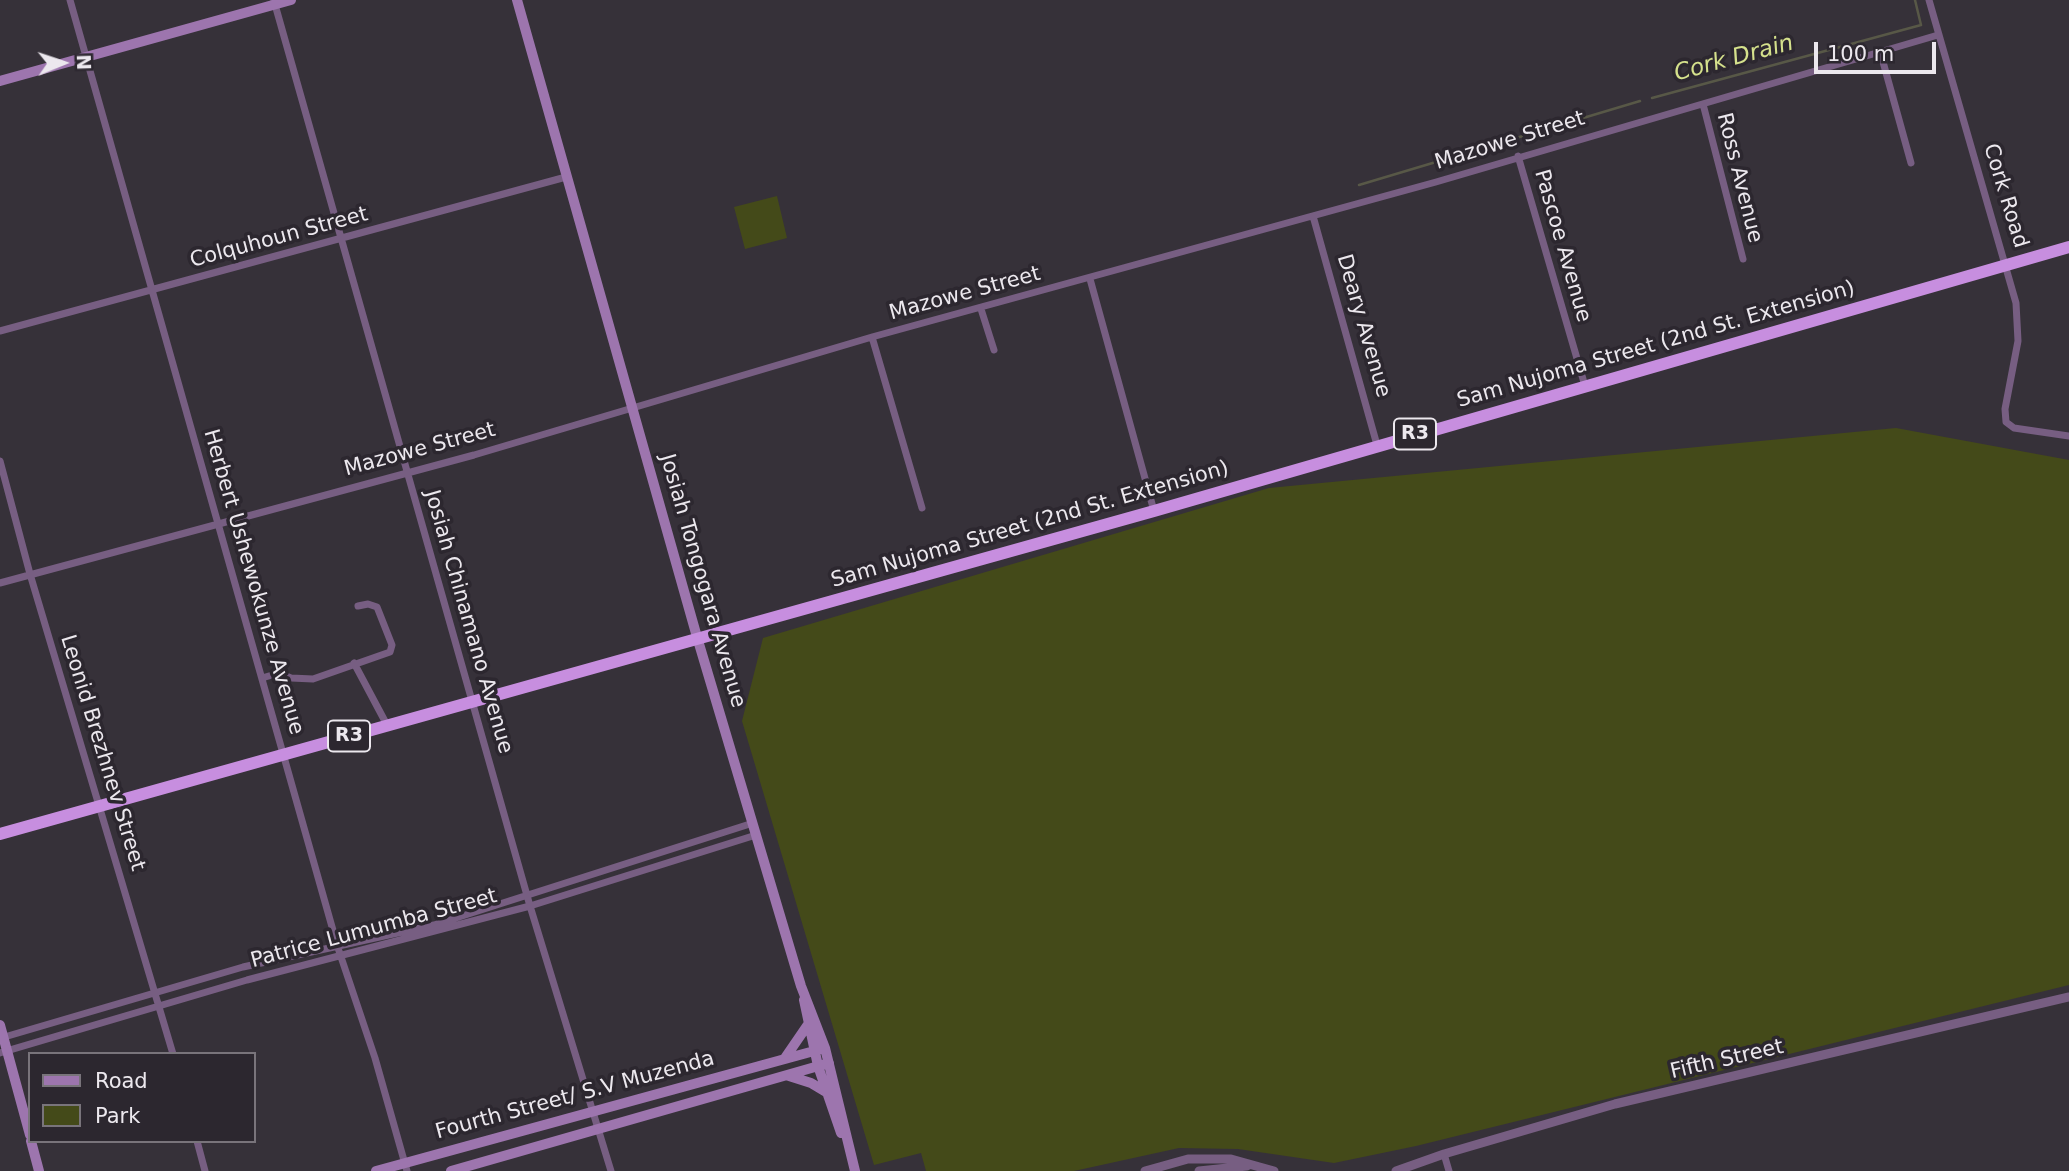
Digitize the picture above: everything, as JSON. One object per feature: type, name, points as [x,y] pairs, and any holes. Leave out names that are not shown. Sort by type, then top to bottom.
[{"type":"highway","name":"Sam Nujoma Street (2nd St. Extension)","points":[[0,834],[1154,511],[2069,247]]},
{"type":"main road","points":[[0,81],[275,2],[291,0]]},
{"type":"main road","name":"Josiah Tongogara Avenue","points":[[517,0],[697,637],[801,986],[825,1048],[855,1171]]},
{"type":"main road","points":[[801,986],[818,1066],[849,1152]]},
{"type":"main road","points":[[785,1058],[809,1023]]},
{"type":"main road","points":[[0,1025],[4,1052],[28,1129]]},
{"type":"main road","name":"Fourth Street/ S.V Muzenda","points":[[376,1171],[406,1167],[593,1110],[825,1048]]},
{"type":"main road","points":[[451,1171],[829,1063]]},
{"type":"main road","points":[[788,1076],[811,1083],[826,1093]]},
{"type":"main road","points":[[32,1143],[39,1171]]},
{"type":"street","name":"Herbert Ushewokunze Avenue","points":[[70,0],[340,952],[406,1167]]},
{"type":"street","name":"Cork Road","points":[[1929,0],[2008,264],[2018,318],[2015,363],[2005,405],[2007,425],[2069,436]]},
{"type":"street","name":"Josiah Chinamano Avenue","points":[[275,2],[527,896],[611,1171]]},
{"type":"street","name":"Mazowe Street","points":[[0,583],[474,455],[872,337],[1313,216],[1938,35]]},
{"type":"street","points":[[1880,51],[1911,163]]},
{"type":"street","name":"Ross Avenue","points":[[1703,104],[1742,260]]},
{"type":"street","name":"Pascoe Avenue","points":[[1518,156],[1585,386]]},
{"type":"street","name":"Colquhoun Street","points":[[0,331],[566,177]]},
{"type":"street","name":"Deary Avenue","points":[[1313,216],[1377,446]]},
{"type":"street","points":[[1090,279],[1154,511]]},
{"type":"street","points":[[981,309],[994,350]]},
{"type":"street","points":[[872,337],[922,508]]},
{"type":"street","name":"Leonid Brezhnev Street","points":[[0,461],[30,574],[172,1052]]},
{"type":"street","points":[[262,678],[279,673],[291,678],[313,679],[390,652],[392,645],[377,607],[368,604],[358,606]]},
{"type":"street","points":[[354,663],[387,725]]},
{"type":"street","name":"Patrice Lumumba Street","points":[[4,1052],[434,925],[753,823]]},
{"type":"street","name":"Patrice Lumumba Street","points":[[2,1038],[243,967],[340,952],[530,906],[756,835]]},
{"type":"street","name":"Fifth Street","points":[[1396,1171],[1444,1154],[1615,1104],[2069,997]]},
{"type":"street","points":[[198,1143],[205,1171]]},
{"type":"street","points":[[1444,1154],[1449,1171]]},
{"type":"street","points":[[1145,1171],[1188,1160],[1231,1159],[1274,1171]]},
{"type":"street","points":[[1199,1171],[1252,1165]]},
{"type":"green space","points":[[777,196],[787,238],[745,249],[734,207]]},
{"type":"green space","points":[[1896,428],[2069,460],[2069,985],[1416,1146],[1334,1163],[1238,1149],[1179,1148],[1074,1171],[926,1171],[921,1153],[874,1165],[742,721],[763,638],[1269,488]]},
{"type":"waterway","name":"Cork Drain","points":[[1652,98],[1921,25],[1915,0]]},
{"type":"waterway","name":"Cork Drain","points":[[1359,185],[1640,101]]}]
